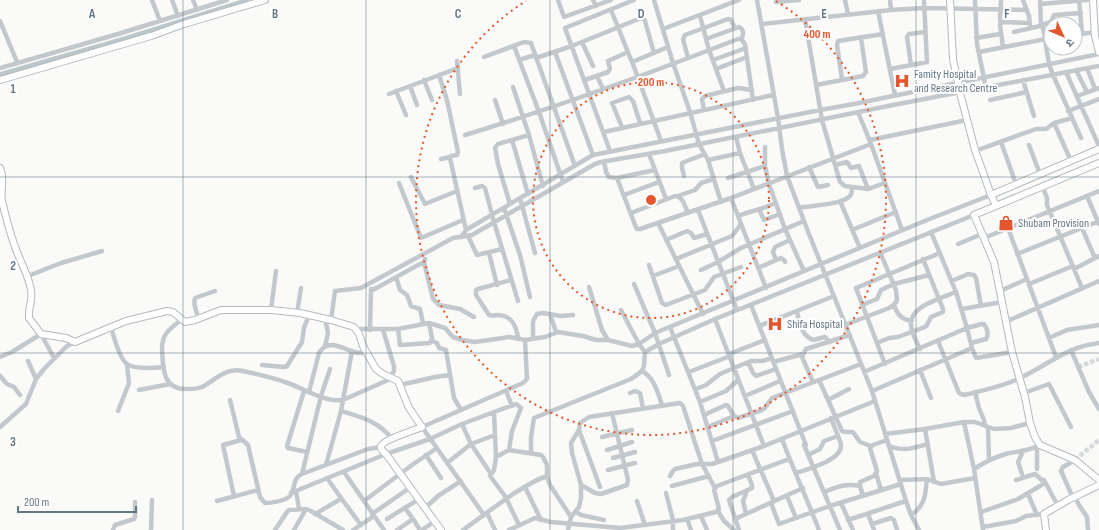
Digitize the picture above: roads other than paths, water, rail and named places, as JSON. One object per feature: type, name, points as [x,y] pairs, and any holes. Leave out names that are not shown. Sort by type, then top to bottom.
[{"type":"street","points":[[152,0],[160,22]]},
{"type":"street","points":[[172,0],[178,16]]},
{"type":"street","points":[[193,0],[197,10]]},
{"type":"street","points":[[0,68],[160,22],[197,10],[214,2],[227,0]]},
{"type":"street","points":[[0,80],[152,36],[184,24],[265,0]]},
{"type":"street","points":[[558,0],[564,17],[611,0]]},
{"type":"street","points":[[593,0],[596,6]]},
{"type":"street","points":[[610,151],[565,28],[634,0]]},
{"type":"street","points":[[654,0],[699,144],[708,160],[721,202]]},
{"type":"street","points":[[663,29],[700,16],[727,2],[739,0]]},
{"type":"street","points":[[757,0],[778,118],[778,129],[788,176],[804,221],[872,391],[906,501],[919,530]]},
{"type":"street","points":[[776,2],[799,0]]},
{"type":"street","points":[[845,0],[848,14]]},
{"type":"street","points":[[890,0],[891,10]]},
{"type":"street","points":[[890,69],[927,62],[924,0]]},
{"type":"street","points":[[950,0],[953,59],[960,93],[975,151],[996,205]]},
{"type":"street","points":[[975,0],[976,38],[986,88]]},
{"type":"street","points":[[1000,0],[1000,34],[1003,47]]},
{"type":"street","points":[[1023,0],[1027,10],[1030,26]]},
{"type":"street","points":[[1079,0],[1080,16]]},
{"type":"street","points":[[1041,26],[1040,2],[1087,0]]},
{"type":"street","points":[[461,237],[466,230],[593,155],[984,78],[1099,53],[1093,0]]},
{"type":"street","points":[[762,24],[878,11],[924,8],[1027,10]]},
{"type":"street","points":[[611,10],[638,77],[652,121],[661,141]]},
{"type":"street","points":[[878,11],[894,95]]},
{"type":"street","points":[[1001,22],[1041,26],[1050,22],[1054,15],[1080,13]]},
{"type":"street","points":[[700,16],[709,50],[724,91]]},
{"type":"street","points":[[519,60],[555,52],[641,18],[644,19],[654,53]]},
{"type":"street","points":[[688,58],[683,37],[728,19],[731,20],[734,28]]},
{"type":"street","points":[[806,19],[822,120],[832,158],[842,184],[868,189],[885,183]]},
{"type":"street","points":[[0,23],[7,36],[17,62]]},
{"type":"street","points":[[1014,32],[1030,26]]},
{"type":"street","points":[[706,39],[739,27],[742,30],[743,36],[741,39]]},
{"type":"street","points":[[912,65],[907,37],[909,34],[925,32]]},
{"type":"street","points":[[1083,33],[1097,34]]},
{"type":"street","points":[[842,79],[837,43],[840,40],[883,34]]},
{"type":"street","points":[[976,38],[1000,34]]},
{"type":"street","points":[[816,84],[863,76],[865,74],[861,38]]},
{"type":"street","points":[[741,39],[746,48],[753,100]]},
{"type":"street","points":[[465,135],[523,118],[741,39]]},
{"type":"street","points":[[979,52],[1043,39]]},
{"type":"street","points":[[484,57],[524,42],[529,42],[536,56],[575,166]]},
{"type":"street","points":[[582,42],[593,66]]},
{"type":"street","points":[[514,46],[563,182]]},
{"type":"street","points":[[632,62],[668,47]]},
{"type":"street","points":[[713,60],[746,48]]},
{"type":"street","points":[[555,52],[593,155]]},
{"type":"street","points":[[585,80],[609,71],[607,62],[609,60],[628,52]]},
{"type":"street","points":[[1048,56],[1053,75],[1080,138]]},
{"type":"street","points":[[716,69],[747,57]]},
{"type":"street","points":[[457,61],[460,94]]},
{"type":"street","points":[[307,452],[288,448],[287,446],[319,353],[325,346],[328,333],[328,319],[335,292],[352,290],[371,284],[453,238],[468,236],[506,216],[595,164],[604,161],[649,154],[1099,66]]},
{"type":"street","points":[[389,94],[458,68]]},
{"type":"street","points":[[1077,96],[1097,88],[1087,68]]},
{"type":"street","points":[[1076,70],[1087,92]]},
{"type":"street","points":[[1066,72],[1099,146]]},
{"type":"street","points":[[439,74],[446,96],[458,152],[456,156],[441,159]]},
{"type":"street","points":[[597,76],[603,90]]},
{"type":"street","points":[[424,80],[432,100]]},
{"type":"street","points":[[1024,80],[1034,116]]},
{"type":"street","points":[[410,86],[417,105]]},
{"type":"street","points":[[513,86],[545,192]]},
{"type":"street","points":[[704,110],[702,101],[703,98],[738,88],[752,90]]},
{"type":"street","points":[[396,91],[406,115]]},
{"type":"street","points":[[990,100],[1027,92]]},
{"type":"street","points":[[604,132],[773,95]]},
{"type":"street","points":[[622,127],[612,103],[626,97],[629,97],[633,101],[640,123]]},
{"type":"street","points":[[1068,111],[1099,99]]},
{"type":"street","points":[[495,100],[503,124]]},
{"type":"street","points":[[858,112],[871,142],[902,230]]},
{"type":"street","points":[[975,151],[1036,130],[1046,129],[1054,123],[1072,118]]},
{"type":"street","points":[[617,178],[637,229],[658,224],[754,190],[871,142],[967,120]]},
{"type":"street","points":[[1054,123],[1071,161]]},
{"type":"street","points":[[510,204],[494,149],[498,144],[529,135]]},
{"type":"street","points":[[736,137],[740,153],[754,190]]},
{"type":"street","points":[[512,140],[528,194]]},
{"type":"street","points":[[1001,142],[1016,184]]},
{"type":"street","points":[[1029,145],[1040,174]]},
{"type":"street","points":[[765,147],[765,166],[769,184],[785,229],[804,271]]},
{"type":"street","points":[[0,427],[26,404],[36,379],[54,358],[67,346],[126,321],[167,311],[173,312],[181,320],[188,322],[221,310],[271,310],[328,319],[356,329],[398,329],[429,322],[445,328],[453,337],[476,342],[510,337],[525,340],[545,337],[556,332],[563,332],[596,340],[608,340],[632,346],[638,344],[655,333],[1099,149]]},
{"type":"street","points":[[708,160],[740,153]]},
{"type":"street","points":[[649,154],[666,200]]},
{"type":"street","points":[[684,176],[682,163],[705,154]]},
{"type":"street","points":[[450,157],[466,230]]},
{"type":"street","points":[[604,161],[606,175],[609,177],[617,178],[655,170]]},
{"type":"street","points":[[835,165],[847,162],[851,168],[859,166],[868,189]]},
{"type":"street","points":[[645,352],[674,337],[736,310],[826,275],[974,215],[1042,185],[1099,163]]},
{"type":"street","points":[[728,178],[765,166]]},
{"type":"street","points":[[809,167],[818,187],[828,185]]},
{"type":"street","points":[[0,168],[2,174],[1,192],[3,204],[16,251],[28,276],[32,296],[29,318],[41,334],[54,358]]},
{"type":"street","points":[[411,177],[425,204],[457,192]]},
{"type":"street","points":[[631,213],[695,190],[701,183],[714,179]]},
{"type":"street","points":[[624,195],[659,182]]},
{"type":"street","points":[[399,183],[421,238],[463,220]]},
{"type":"street","points":[[1042,185],[1047,198],[1047,205],[1082,288]]},
{"type":"street","points":[[474,188],[484,186],[518,301]]},
{"type":"street","points":[[799,208],[849,198],[852,187]]},
{"type":"street","points":[[958,244],[1008,228],[1099,191]]},
{"type":"street","points":[[678,196],[682,199],[688,213]]},
{"type":"street","points":[[1017,254],[1099,222],[1087,196]]},
{"type":"street","points":[[520,198],[535,253]]},
{"type":"street","points":[[731,198],[766,288]]},
{"type":"street","points":[[840,201],[860,248]]},
{"type":"street","points":[[738,216],[776,203]]},
{"type":"street","points":[[504,208],[520,255],[530,297]]},
{"type":"street","points":[[759,209],[764,220],[780,214]]},
{"type":"street","points":[[698,210],[736,310]]},
{"type":"street","points":[[852,230],[896,212]]},
{"type":"street","points":[[974,215],[992,255],[1012,352],[1024,393],[1030,423],[1038,446],[1037,469]]},
{"type":"street","points":[[701,270],[749,244],[804,221]]},
{"type":"street","points":[[658,224],[703,314]]},
{"type":"street","points":[[676,259],[732,236],[741,224]]},
{"type":"street","points":[[1008,228],[1056,357]]},
{"type":"street","points":[[1029,284],[1074,268],[1097,257],[1082,228]]},
{"type":"street","points":[[666,240],[687,231],[689,231],[694,238],[707,234]]},
{"type":"street","points":[[931,232],[956,292],[974,356],[978,358],[1012,352]]},
{"type":"street","points":[[468,236],[477,255],[502,249]]},
{"type":"street","points":[[776,260],[773,252],[775,247],[790,240]]},
{"type":"street","points":[[28,276],[61,263],[102,251]]},
{"type":"street","points":[[489,252],[497,285]]},
{"type":"street","points":[[846,325],[894,305],[897,300],[894,284],[880,252]]},
{"type":"street","points":[[885,364],[856,289],[857,286],[940,253]]},
{"type":"street","points":[[426,254],[424,262],[433,299],[440,305],[460,309],[474,317]]},
{"type":"street","points":[[758,268],[776,260],[782,259],[785,262]]},
{"type":"street","points":[[877,343],[912,332],[928,325],[931,317],[943,312],[923,259]]},
{"type":"street","points":[[371,291],[424,262]]},
{"type":"street","points":[[649,265],[664,305],[705,290],[709,286],[712,279],[741,267]]},
{"type":"street","points":[[653,276],[680,266]]},
{"type":"street","points":[[271,310],[276,271]]},
{"type":"street","points":[[952,281],[968,274],[974,275],[976,278],[981,306]]},
{"type":"street","points":[[862,305],[877,299],[881,290],[894,284],[929,275]]},
{"type":"street","points":[[396,277],[400,290],[407,295],[411,306],[420,309],[423,323]]},
{"type":"street","points":[[1000,291],[1027,279]]},
{"type":"street","points":[[511,280],[478,289],[475,293],[476,297],[489,315],[505,317],[512,321],[517,327],[518,338]]},
{"type":"street","points":[[1005,322],[1099,281]]},
{"type":"street","points":[[370,330],[371,284]]},
{"type":"street","points":[[634,284],[655,333],[669,375]]},
{"type":"street","points":[[589,287],[602,330],[608,340]]},
{"type":"street","points":[[296,313],[301,288]]},
{"type":"street","points":[[200,318],[196,313],[194,303],[195,298],[215,291]]},
{"type":"street","points":[[920,349],[912,332],[911,321],[915,312],[956,292]]},
{"type":"street","points":[[759,326],[834,296]]},
{"type":"street","points":[[962,310],[1002,302]]},
{"type":"street","points":[[751,305],[801,431],[808,454],[840,530]]},
{"type":"street","points":[[894,305],[899,316],[911,321]]},
{"type":"street","points":[[531,454],[531,437],[534,418],[624,383],[642,371],[645,366],[645,352],[638,344],[621,310]]},
{"type":"street","points":[[797,311],[799,323],[804,334],[813,340],[825,337],[830,342]]},
{"type":"street","points":[[532,339],[532,325],[535,316],[540,313],[561,316],[573,315]]},
{"type":"street","points":[[550,314],[556,332]]},
{"type":"street","points":[[262,365],[287,366],[302,342],[304,328],[309,315]]},
{"type":"street","points":[[715,319],[764,446]]},
{"type":"street","points":[[181,320],[166,332],[163,337],[162,344],[165,376],[170,384],[177,388],[196,389],[204,386],[221,374],[241,371],[286,382],[306,391],[334,400],[343,400],[391,378],[394,366],[383,330]]},
{"type":"street","points":[[429,322],[432,341]]},
{"type":"street","points":[[864,372],[967,328],[982,324],[986,327],[986,339],[872,391]]},
{"type":"street","points":[[1049,338],[1067,330],[1099,325]]},
{"type":"street","points":[[670,327],[696,390],[718,462]]},
{"type":"street","points":[[111,328],[123,359],[127,365],[130,383],[118,410]]},
{"type":"street","points":[[356,329],[376,369],[396,380],[400,385],[409,408],[495,530]]},
{"type":"street","points":[[398,329],[399,343],[401,345],[430,343],[432,341],[437,343],[439,348],[446,350],[454,398],[462,410]]},
{"type":"street","points":[[0,357],[12,352],[41,334],[66,338],[75,342]]},
{"type":"street","points":[[696,390],[706,385],[717,376],[748,362],[772,360],[803,354],[808,348],[850,335]]},
{"type":"street","points":[[299,509],[294,492],[296,477],[368,449],[381,447],[392,439],[522,384],[526,379],[525,340]]},
{"type":"street","points":[[689,372],[765,340]]},
{"type":"street","points":[[938,341],[959,393],[965,395],[1020,379],[1070,350],[1087,344],[1099,342]]},
{"type":"street","points":[[325,346],[333,344],[352,351],[367,353]]},
{"type":"street","points":[[1070,350],[1099,410]]},
{"type":"street","points":[[326,465],[341,411],[352,351]]},
{"type":"street","points":[[803,354],[803,361],[813,382]]},
{"type":"street","points":[[28,361],[36,379]]},
{"type":"street","points":[[748,362],[756,376],[776,369]]},
{"type":"street","points":[[708,426],[734,416],[738,418],[765,408],[772,398],[861,364]]},
{"type":"street","points":[[127,365],[146,368],[164,367]]},
{"type":"street","points":[[302,474],[321,396],[330,369]]},
{"type":"street","points":[[920,370],[931,398]]},
{"type":"street","points":[[642,371],[649,376],[653,382],[662,405]]},
{"type":"street","points":[[400,385],[450,375]]},
{"type":"street","points":[[0,376],[7,384],[14,387],[20,395]]},
{"type":"street","points":[[700,402],[726,391],[738,380]]},
{"type":"street","points":[[796,474],[829,460],[838,455],[840,450],[838,436],[828,400],[818,380]]},
{"type":"street","points":[[745,396],[780,381]]},
{"type":"street","points":[[139,390],[170,384]]},
{"type":"street","points":[[1024,393],[1049,384],[1071,427]]},
{"type":"street","points":[[828,400],[849,389]]},
{"type":"street","points":[[506,391],[512,406]]},
{"type":"street","points":[[630,393],[635,391],[640,393],[643,408]]},
{"type":"street","points":[[975,392],[979,408],[987,427],[989,459]]},
{"type":"street","points":[[230,400],[237,430],[241,440],[248,445],[260,497],[265,503],[286,499],[294,492],[386,454],[430,439],[462,424],[494,412],[518,405],[521,408],[512,431],[509,450]]},
{"type":"street","points":[[670,476],[675,469],[718,462],[764,446],[875,401]]},
{"type":"street","points":[[568,530],[571,517],[576,512],[580,503],[581,485],[571,442],[579,430],[580,422],[612,414],[678,403],[682,404],[702,464],[715,488],[718,511],[724,521],[734,530]]},
{"type":"street","points":[[704,415],[726,405],[734,416]]},
{"type":"street","points":[[341,411],[362,417],[379,425],[392,439]]},
{"type":"street","points":[[712,441],[793,411]]},
{"type":"street","points":[[491,474],[494,470],[496,457],[494,412]]},
{"type":"street","points":[[581,485],[595,493],[601,494],[627,486],[628,480],[612,414]]},
{"type":"street","points":[[833,418],[842,431],[854,432],[860,442],[871,446],[887,440]]},
{"type":"street","points":[[885,434],[925,430],[964,422],[975,422],[987,427],[1003,428],[1030,423]]},
{"type":"street","points":[[964,422],[976,478],[983,529],[1016,521],[1026,516],[1044,514],[1099,485]]},
{"type":"street","points":[[462,424],[471,444],[491,474],[490,476],[507,499],[519,525]]},
{"type":"street","points":[[579,430],[600,487]]},
{"type":"street","points":[[602,438],[632,430]]},
{"type":"street","points":[[925,430],[934,482]]},
{"type":"street","points":[[447,463],[471,444],[495,435]]},
{"type":"street","points":[[808,454],[820,449],[824,441],[838,436]]},
{"type":"street","points":[[782,439],[819,529],[813,530]]},
{"type":"street","points":[[234,496],[223,445],[241,440]]},
{"type":"street","points":[[607,450],[632,442]]},
{"type":"street","points":[[889,446],[906,450],[928,444]]},
{"type":"street","points":[[871,446],[870,450],[876,467],[876,473],[881,490]]},
{"type":"street","points":[[974,469],[989,459],[1038,446],[1075,460],[1099,480]]},
{"type":"street","points":[[381,447],[441,530]]},
{"type":"street","points":[[364,501],[401,474],[412,464],[437,448]]},
{"type":"street","points":[[496,457],[509,450],[541,455],[545,460],[547,476],[553,490],[571,517]]},
{"type":"street","points":[[752,450],[773,502],[779,524],[901,482],[927,479],[941,484],[976,478]]},
{"type":"street","points":[[1022,474],[1018,462],[1023,451]]},
{"type":"street","points":[[613,458],[635,452]]},
{"type":"street","points":[[426,455],[441,478]]},
{"type":"street","points":[[715,488],[789,459]]},
{"type":"street","points":[[1075,460],[1063,467],[1061,471],[1086,517],[1088,530]]},
{"type":"street","points":[[608,470],[635,464]]},
{"type":"street","points":[[344,472],[384,530]]},
{"type":"street","points":[[863,496],[860,482],[872,477],[876,473]]},
{"type":"street","points":[[1016,480],[1035,474],[1045,483]]},
{"type":"street","points":[[739,530],[729,500],[732,497],[751,489],[753,486],[748,475]]},
{"type":"street","points":[[463,530],[525,487],[538,479],[547,476]]},
{"type":"street","points":[[672,486],[709,476]]},
{"type":"street","points":[[1040,476],[1058,506]]},
{"type":"street","points":[[327,478],[360,525]]},
{"type":"street","points":[[911,515],[922,505],[927,479]]},
{"type":"street","points":[[425,508],[438,496],[460,481]]},
{"type":"street","points":[[981,512],[1018,499],[1045,483]]},
{"type":"street","points":[[824,492],[844,485],[851,484],[860,486]]},
{"type":"street","points":[[353,530],[411,487]]},
{"type":"street","points":[[525,487],[541,520]]},
{"type":"street","points":[[735,519],[803,488]]},
{"type":"street","points":[[217,501],[258,490]]},
{"type":"street","points":[[746,514],[743,501],[747,491]]},
{"type":"street","points":[[666,493],[674,530]]},
{"type":"street","points":[[1028,494],[1037,514]]},
{"type":"street","points":[[787,496],[796,518]]},
{"type":"street","points":[[315,514],[341,498]]},
{"type":"street","points":[[387,520],[419,499]]},
{"type":"street","points":[[151,530],[152,500]]},
{"type":"street","points":[[637,501],[645,525]]},
{"type":"street","points":[[848,520],[906,501]]},
{"type":"street","points":[[113,530],[115,525],[136,517],[134,502]]},
{"type":"street","points":[[840,504],[853,530]]},
{"type":"street","points":[[404,508],[421,530],[435,521]]},
{"type":"street","points":[[275,530],[286,512],[299,509],[306,509],[343,530]]},
{"type":"street","points":[[294,530],[306,509]]},
{"type":"street","points":[[509,530],[533,519],[598,528],[620,528],[687,519],[718,511]]},
{"type":"street","points":[[576,512],[581,515],[604,520]]},
{"type":"street","points":[[868,514],[874,530]]},
{"type":"street","points":[[1044,514],[1047,530]]},
{"type":"street","points":[[702,516],[707,530]]},
{"type":"street","points":[[872,524],[891,518],[894,520],[896,529],[890,530]]},
{"type":"street","points":[[397,530],[413,519]]},
{"type":"street","points":[[687,519],[691,530]]},
{"type":"waterway","points":[[0,74],[126,38],[247,0]]},
{"type":"tunnel","points":[[1078,367],[1099,359]]},
{"type":"tunnel","points":[[1075,460],[1099,440]]},
{"type":"place","name":"Famity Hospital and Research Centre","points":[[902,81]]},
{"type":"place","name":"Shubam Provision","points":[[1006,223]]},
{"type":"place","name":"Shifa Hospital","points":[[775,324]]}]
